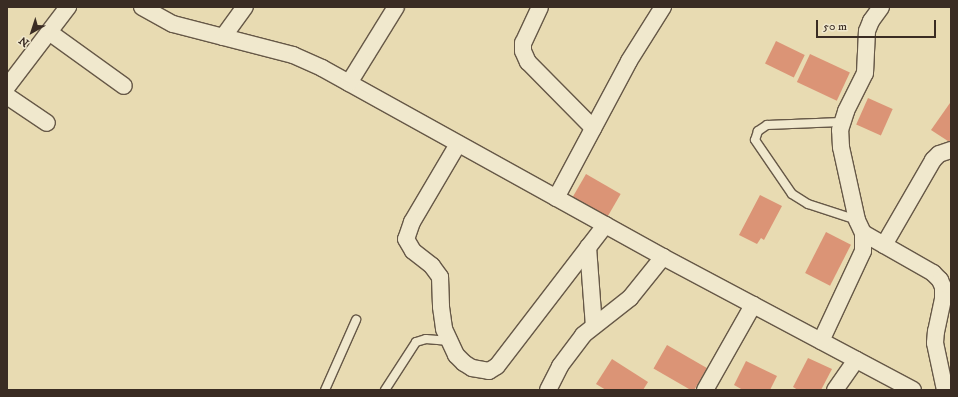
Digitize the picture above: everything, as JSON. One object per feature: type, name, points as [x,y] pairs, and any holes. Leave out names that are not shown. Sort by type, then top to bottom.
[{"type":"street","points":[[7,87],[68,7]]},
{"type":"street","points":[[142,7],[173,24],[293,55],[349,83],[663,257],[913,390]]},
{"type":"street","points":[[223,37],[245,7]]},
{"type":"street","points":[[349,83],[396,7]]},
{"type":"street","points":[[540,7],[522,43],[523,52],[528,62],[593,128]]},
{"type":"street","points":[[556,198],[629,61],[664,7]]},
{"type":"street","points":[[821,341],[863,251],[860,226],[841,147],[841,122],[865,73],[867,31],[871,21],[881,7]]},
{"type":"street","points":[[49,32],[124,86]]},
{"type":"street","points":[[7,96],[47,123]]},
{"type":"street","points":[[458,144],[412,222],[406,239],[413,251],[432,266],[440,277],[442,319],[449,341],[456,354],[464,363],[472,368],[489,371],[497,366],[605,225]]},
{"type":"street","points":[[884,245],[933,160],[939,154],[951,150]]},
{"type":"street","points":[[860,226],[884,245],[933,273],[940,280],[943,287],[943,299],[935,343],[945,390]]},
{"type":"street","points":[[588,247],[594,326]]},
{"type":"street","points":[[548,390],[560,366],[572,349],[594,326],[630,298],[663,257]]},
{"type":"street","points":[[706,390],[753,305]]},
{"type":"street","points":[[835,390],[856,360]]},
{"type":"lane","points":[[841,122],[767,125],[758,131],[755,140],[792,194],[808,204],[860,226]]},
{"type":"lane","points":[[325,390],[356,320]]},
{"type":"lane","points":[[385,390],[416,342],[426,339],[449,341]]},
{"type":"building","points":[[776,41],[805,55],[794,77],[765,63]]},
{"type":"building","points":[[810,54],[850,73],[837,101],[797,82]]},
{"type":"building","points":[[868,98],[893,109],[881,135],[856,124]]},
{"type":"building","points":[[950,103],[951,104],[951,143],[931,130]]},
{"type":"building","points":[[586,174],[621,194],[607,218],[572,198]]},
{"type":"building","points":[[760,195],[782,206],[764,240],[761,238],[757,244],[739,235]]},
{"type":"building","points":[[826,232],[851,245],[830,286],[805,273]]},
{"type":"building","points":[[667,345],[707,368],[694,390],[691,390],[654,368]]},
{"type":"building","points":[[808,358],[832,369],[821,390],[798,390],[793,387]]},
{"type":"building","points":[[612,359],[648,382],[643,390],[606,390],[596,384]]},
{"type":"building","points":[[746,361],[777,376],[770,390],[743,390],[734,385]]}]
